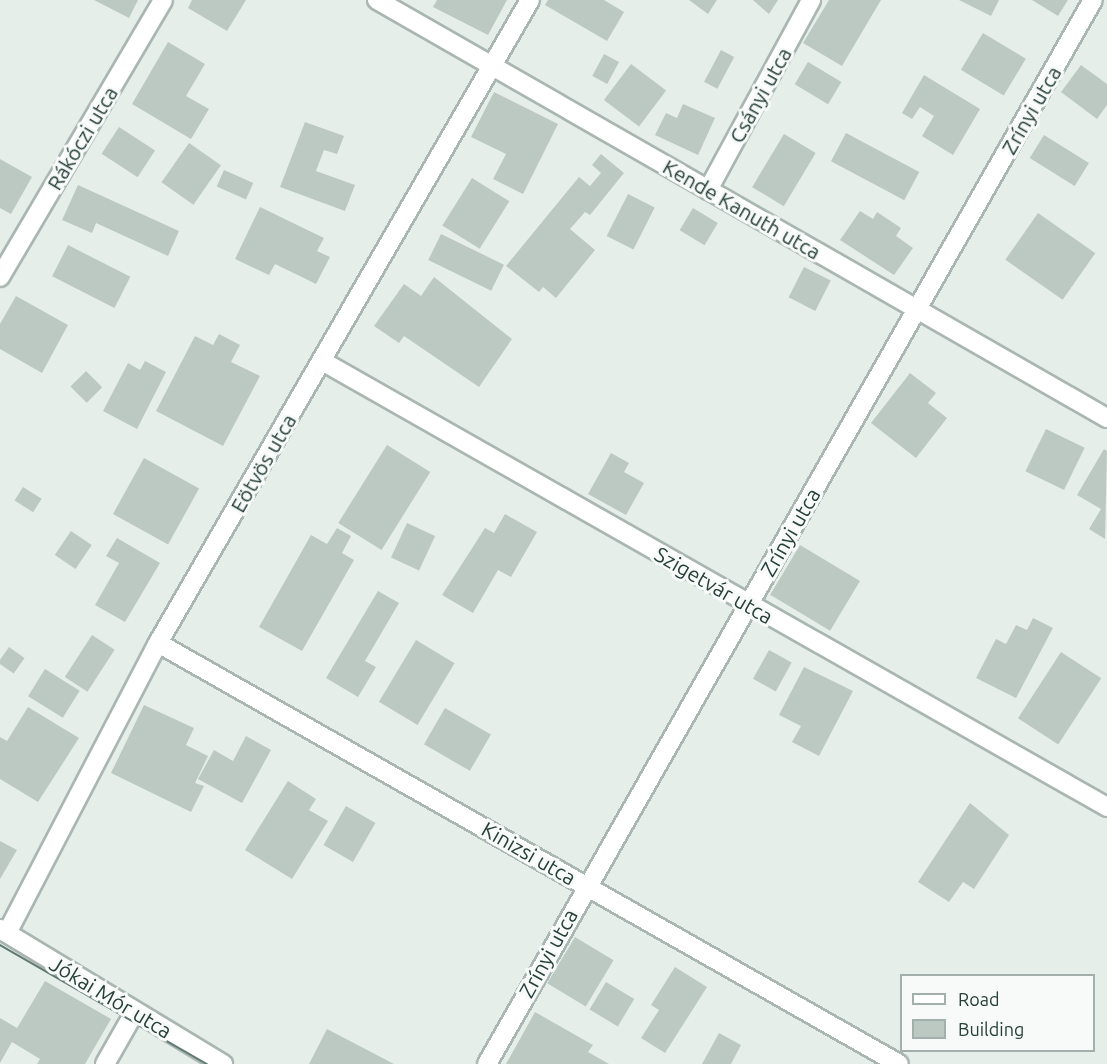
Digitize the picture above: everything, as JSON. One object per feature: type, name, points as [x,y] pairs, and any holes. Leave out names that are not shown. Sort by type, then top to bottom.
[{"type":"street","name":"Rákóczi utca","points":[[0,277],[163,0]]},
{"type":"street","name":"Kende Kanuth utca","points":[[376,0],[1107,418]]},
{"type":"street","name":"Eötvös utca","points":[[3,931],[158,643],[494,68],[530,0]]},
{"type":"street","name":"Csányi utca","points":[[708,190],[812,0]]},
{"type":"street","name":"Zrínyi utca","points":[[487,1064],[585,885],[918,310],[1093,0]]},
{"type":"street","name":"Szigetvár utca","points":[[322,361],[1107,807]]},
{"type":"street","name":"Kinizsi utca","points":[[158,643],[899,1064]]},
{"type":"street","name":"Jókai Mór utca","points":[[3,931],[134,1013],[223,1064]]},
{"type":"street","points":[[105,1064],[134,1013]]},
{"type":"building","points":[[94,0],[138,0],[129,18]]},
{"type":"building","points":[[192,0],[246,0],[227,31],[188,8]]},
{"type":"building","points":[[437,0],[507,0],[488,35],[433,7]]},
{"type":"building","points":[[548,0],[604,0],[624,12],[607,41],[545,5]]},
{"type":"building","points":[[689,0],[717,0],[708,14]]},
{"type":"building","points":[[753,0],[778,0],[769,14]]},
{"type":"building","points":[[829,0],[881,0],[842,66],[803,43]]},
{"type":"building","points":[[959,0],[999,0],[991,16]]},
{"type":"building","points":[[1032,0],[1068,0],[1058,16]]},
{"type":"building","points":[[983,33],[1026,59],[1004,96],[961,70]]},
{"type":"building","points":[[168,42],[205,64],[186,96],[209,109],[191,139],[132,104]]},
{"type":"building","points":[[721,50],[734,57],[717,89],[704,82]]},
{"type":"building","points":[[604,54],[619,62],[607,84],[592,76]]},
{"type":"building","points":[[808,62],[841,82],[828,104],[795,84]]},
{"type":"building","points":[[631,64],[666,90],[639,126],[604,100]]},
{"type":"building","points":[[1081,65],[1107,84],[1107,105],[1097,119],[1061,92]]},
{"type":"building","points":[[924,75],[980,109],[953,155],[922,136],[934,116],[920,107],[912,119],[902,113]]},
{"type":"building","points":[[494,92],[558,124],[523,194],[493,179],[506,154],[471,137]]},
{"type":"building","points":[[683,104],[715,118],[698,155],[655,135],[666,113],[677,118]]},
{"type":"building","points":[[305,122],[344,136],[337,154],[324,150],[316,171],[355,185],[345,211],[280,187]]},
{"type":"building","points":[[119,127],[155,150],[138,177],[102,154]]},
{"type":"building","points":[[846,133],[919,172],[904,200],[831,161]]},
{"type":"building","points":[[784,134],[816,153],[784,206],[752,187]]},
{"type":"building","points":[[1044,135],[1089,163],[1075,186],[1030,158]]},
{"type":"building","points":[[189,143],[221,165],[193,205],[161,182]]},
{"type":"building","points":[[601,154],[624,173],[590,215],[585,212],[570,229],[595,250],[556,298],[543,287],[539,292],[506,266],[579,177],[590,186],[601,173],[592,165]]},
{"type":"building","points":[[0,159],[32,177],[11,214],[0,208]]},
{"type":"building","points":[[224,170],[253,183],[246,199],[217,186]]},
{"type":"building","points":[[472,178],[509,201],[480,249],[442,225]]},
{"type":"building","points":[[78,185],[179,231],[168,256],[96,223],[92,233],[62,220]]},
{"type":"building","points":[[628,194],[655,208],[633,249],[607,236]]},
{"type":"building","points":[[260,207],[324,238],[317,251],[330,257],[316,284],[275,264],[269,275],[235,259]]},
{"type":"building","points":[[693,208],[718,223],[704,245],[680,230]]},
{"type":"building","points":[[860,211],[873,219],[877,212],[901,228],[896,236],[913,248],[894,275],[840,240]]},
{"type":"building","points":[[1038,213],[1095,253],[1063,300],[1005,260]]},
{"type":"building","points":[[441,234],[504,265],[491,291],[428,260]]},
{"type":"building","points":[[68,245],[130,277],[114,308],[52,276]]},
{"type":"building","points":[[804,267],[831,281],[815,311],[789,297]]},
{"type":"building","points":[[434,277],[512,339],[479,387],[404,336],[399,343],[374,326],[404,284],[421,296]]},
{"type":"building","points":[[16,296],[68,325],[42,373],[0,349],[0,324]]},
{"type":"building","points":[[219,334],[240,345],[231,362],[260,376],[223,446],[156,411],[195,336],[213,345]]},
{"type":"building","points":[[145,361],[166,372],[137,429],[103,411],[128,363],[140,370]]},
{"type":"building","points":[[86,371],[102,387],[87,403],[70,387]]},
{"type":"building","points":[[910,373],[936,393],[928,403],[947,418],[916,458],[871,423]]},
{"type":"building","points":[[1046,429],[1085,448],[1064,490],[1025,471]]},
{"type":"building","points":[[387,445],[430,472],[381,550],[338,523]]},
{"type":"building","points":[[1104,449],[1107,451],[1105,539],[1089,529],[1101,509],[1077,495]]},
{"type":"building","points":[[611,453],[629,463],[624,472],[644,483],[626,515],[588,494]]},
{"type":"building","points":[[144,458],[199,489],[168,545],[113,514]]},
{"type":"building","points":[[23,487],[42,499],[33,512],[15,501]]},
{"type":"building","points":[[505,514],[537,532],[511,577],[498,570],[473,613],[442,595],[485,528],[494,533]]},
{"type":"building","points":[[407,523],[435,536],[419,571],[391,557]]},
{"type":"building","points":[[337,528],[351,536],[342,553],[354,560],[302,651],[259,627],[311,535],[327,544]]},
{"type":"building","points":[[71,531],[92,545],[76,569],[55,555]]},
{"type":"building","points":[[117,538],[160,563],[125,622],[95,605],[119,563],[106,556]]},
{"type":"building","points":[[800,545],[860,581],[830,631],[770,595]]},
{"type":"building","points":[[378,591],[399,603],[365,661],[376,667],[358,697],[326,678]]},
{"type":"building","points":[[1033,618],[1053,628],[1016,698],[976,678],[996,639],[1006,644],[1016,625],[1027,630]]},
{"type":"building","points":[[92,635],[115,650],[87,692],[65,677]]},
{"type":"building","points":[[416,640],[455,663],[417,725],[379,702]]},
{"type":"building","points":[[9,647],[25,658],[14,673],[0,664],[0,660]]},
{"type":"building","points":[[769,650],[792,663],[776,691],[753,679]]},
{"type":"building","points":[[1061,652],[1101,678],[1058,744],[1018,718]]},
{"type":"building","points":[[804,667],[853,691],[819,756],[792,742],[801,726],[779,715]]},
{"type":"building","points":[[45,669],[80,691],[63,718],[28,696]]},
{"type":"building","points":[[144,705],[194,728],[186,745],[208,756],[195,783],[204,786],[191,812],[111,773]]},
{"type":"building","points":[[28,707],[79,738],[38,802],[0,779],[0,737],[7,741]]},
{"type":"building","points":[[445,708],[491,734],[470,771],[424,744]]},
{"type":"building","points":[[246,736],[271,750],[242,803],[198,779],[214,750],[233,761]]},
{"type":"building","points":[[288,781],[316,799],[309,810],[328,821],[292,879],[245,850]]},
{"type":"building","points":[[970,803],[1009,835],[974,889],[963,882],[949,902],[918,882]]},
{"type":"building","points":[[346,806],[375,823],[353,862],[324,845]]},
{"type":"building","points":[[0,841],[17,850],[0,879]]},
{"type":"building","points":[[575,937],[614,960],[586,1006],[547,983]]},
{"type":"building","points":[[675,967],[707,987],[665,1053],[641,1038],[659,1010],[651,1005]]},
{"type":"building","points":[[45,981],[111,1019],[85,1064],[37,1064],[40,1059],[12,1042],[0,1063],[0,1018],[17,1028]]},
{"type":"building","points":[[606,982],[634,999],[618,1026],[590,1009]]},
{"type":"building","points":[[535,1012],[593,1045],[588,1052],[609,1064],[506,1064]]},
{"type":"building","points":[[327,1029],[394,1064],[309,1064]]},
{"type":"building","points":[[719,1033],[741,1045],[731,1064],[702,1064]]},
{"type":"tram line","points":[[0,945],[207,1064]]}]
